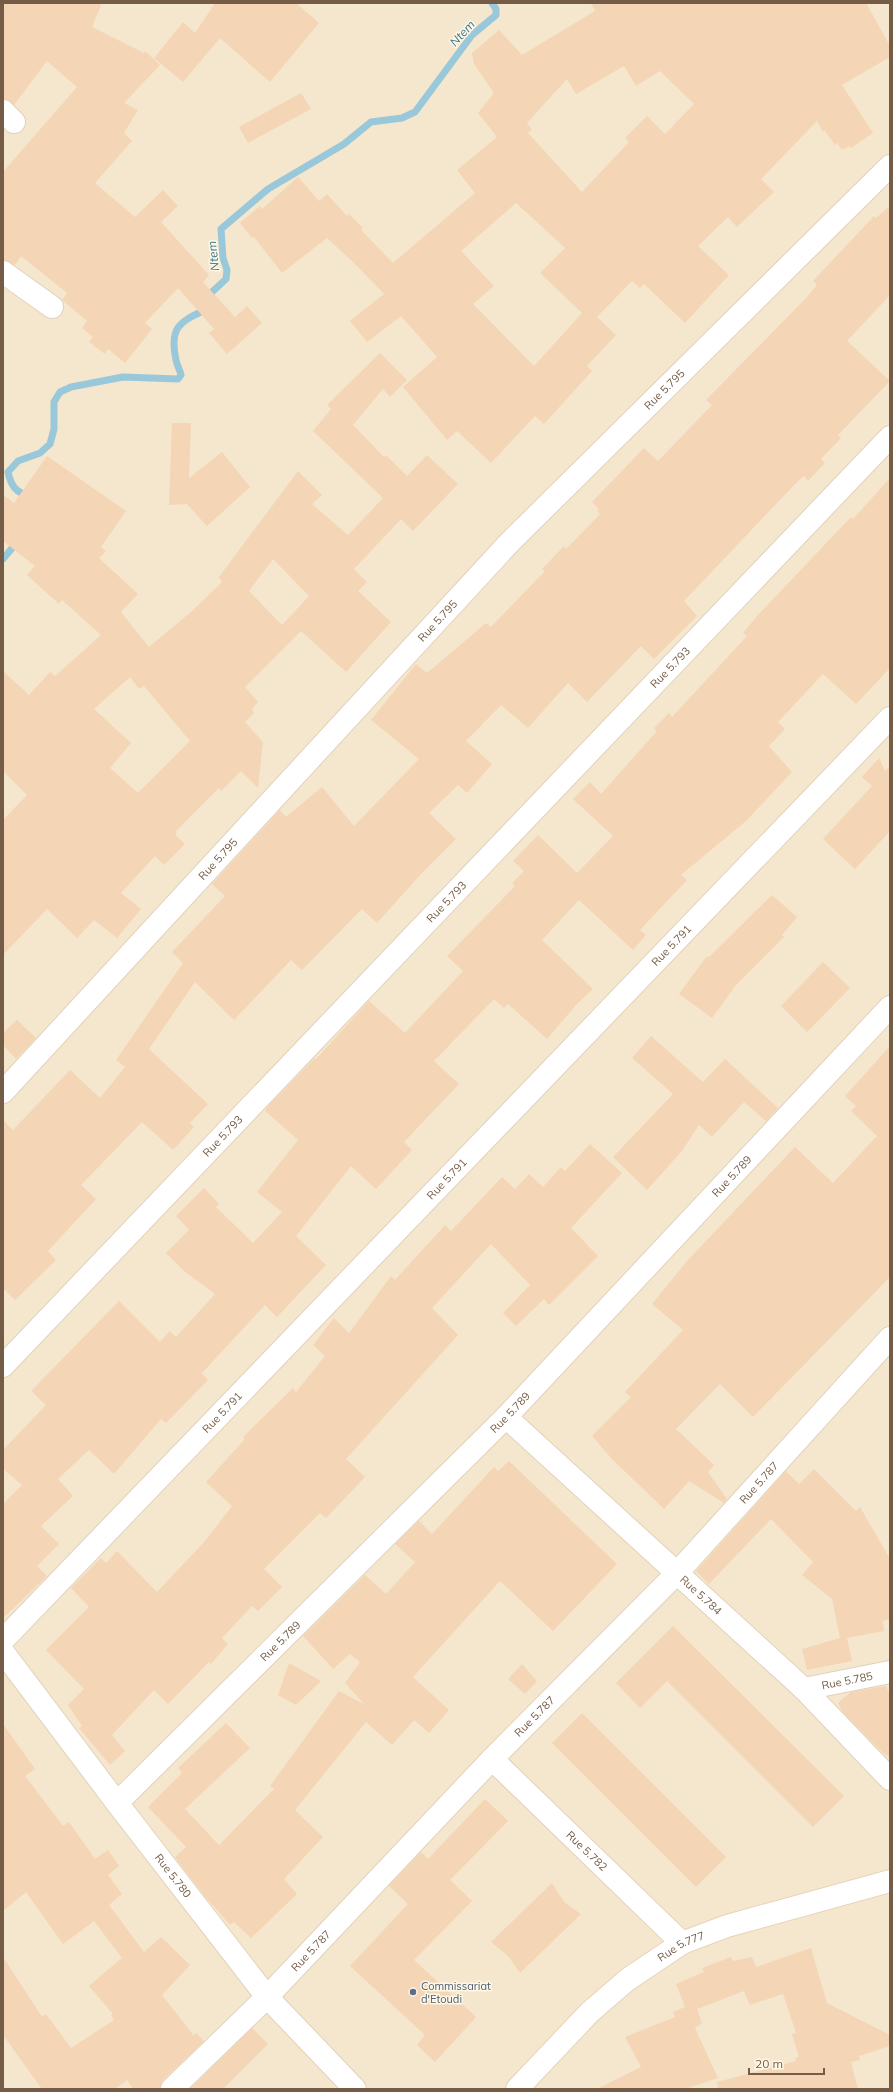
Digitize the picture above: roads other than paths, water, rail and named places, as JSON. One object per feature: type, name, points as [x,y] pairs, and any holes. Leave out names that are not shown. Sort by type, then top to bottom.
[{"type":"street","name":"Rue 5.795","points":[[3,1092],[509,543],[890,166]]},
{"type":"street","points":[[3,272],[52,307]]},
{"type":"street","name":"Rue 5.793","points":[[3,1366],[890,437]]},
{"type":"street","name":"Rue 5.791","points":[[3,1640],[890,718]]},
{"type":"street","name":"Rue 5.789","points":[[117,1803],[506,1417],[890,1008]]},
{"type":"street","name":"Rue 5.787","points":[[172,2089],[267,1997],[492,1759],[677,1573],[890,1338]]},
{"type":"street","name":"Rue 5.784","points":[[506,1417],[804,1689],[890,1779]]},
{"type":"street","name":"Rue 5.780","points":[[3,1652],[117,1803],[267,1997],[355,2089]]},
{"type":"street","name":"Rue 5.785","points":[[804,1689],[890,1672]]},
{"type":"street","name":"Rue 5.782","points":[[492,1759],[682,1943]]},
{"type":"street","name":"Rue 5.777","points":[[517,2089],[590,2012],[627,1980],[682,1943],[727,1926],[890,1881]]},
{"type":"waterway","name":"Ntem","points":[[30,496],[21,493],[15,488],[8,472],[18,461],[40,453],[50,444],[54,429],[54,402],[60,392],[71,387],[123,377],[178,379],[181,375],[176,362],[174,349],[175,333],[178,328],[189,318],[205,310],[212,292],[226,279],[227,270],[223,258],[221,229],[268,189],[344,144],[371,122],[402,118],[415,112],[472,35],[496,15],[496,9],[492,3]]},
{"type":"waterway","name":"Ntem","points":[[3,559],[18,541]]},
{"type":"place","name":"Commissariat d'Etoudi","points":[[413,1992]]}]
